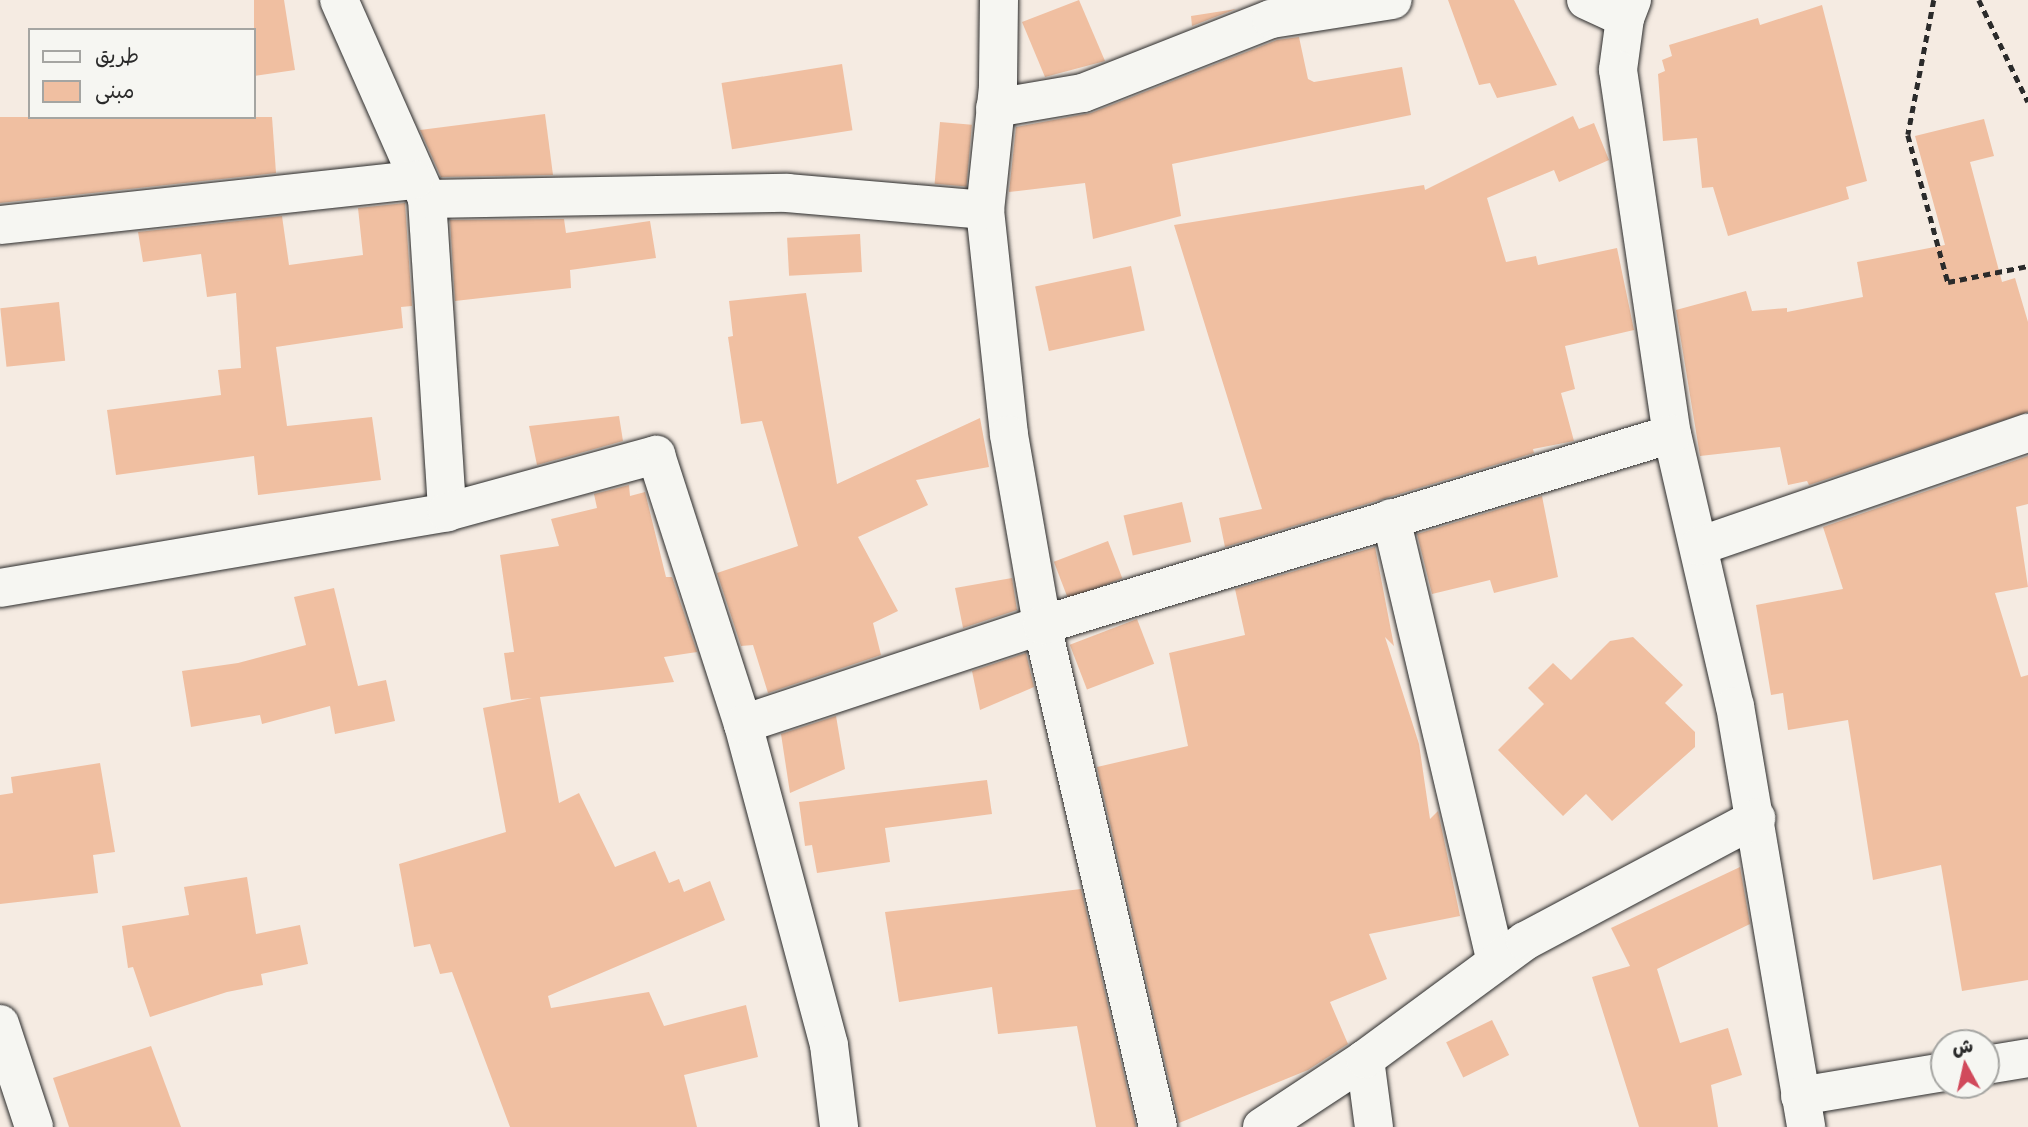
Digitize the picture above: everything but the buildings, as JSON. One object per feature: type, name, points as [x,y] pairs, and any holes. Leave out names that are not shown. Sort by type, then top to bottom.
[{"type":"street","points":[[339,0],[421,189],[447,512]]},
{"type":"street","points":[[999,0],[995,108],[985,211],[1009,435],[1041,625],[1158,1127]]},
{"type":"street","points":[[995,108],[1083,93],[1271,19],[1393,0]]},
{"type":"street","points":[[1586,0],[1629,9],[1618,70],[1672,434],[1699,546],[1756,818],[1803,1111],[1930,1076]]},
{"type":"street","points":[[0,225],[421,189],[787,193],[985,211]]},
{"type":"street","points":[[1699,546],[2028,433]]},
{"type":"street","points":[[743,724],[1041,625],[1672,434]]},
{"type":"street","points":[[0,588],[447,512],[656,455],[743,724],[829,1045],[838,1127]]},
{"type":"street","points":[[1391,518],[1496,962]]},
{"type":"street","points":[[1262,1127],[1366,1059],[1525,941],[1756,818]]},
{"type":"street","points":[[0,1024],[34,1127]]},
{"type":"street","points":[[2000,1063],[2028,1058]]},
{"type":"street","points":[[1366,1059],[1374,1127]]},
{"type":"path","points":[[1934,0],[1908,135],[1948,282],[2028,266]]},
{"type":"path","points":[[1979,0],[2028,102]]}]
